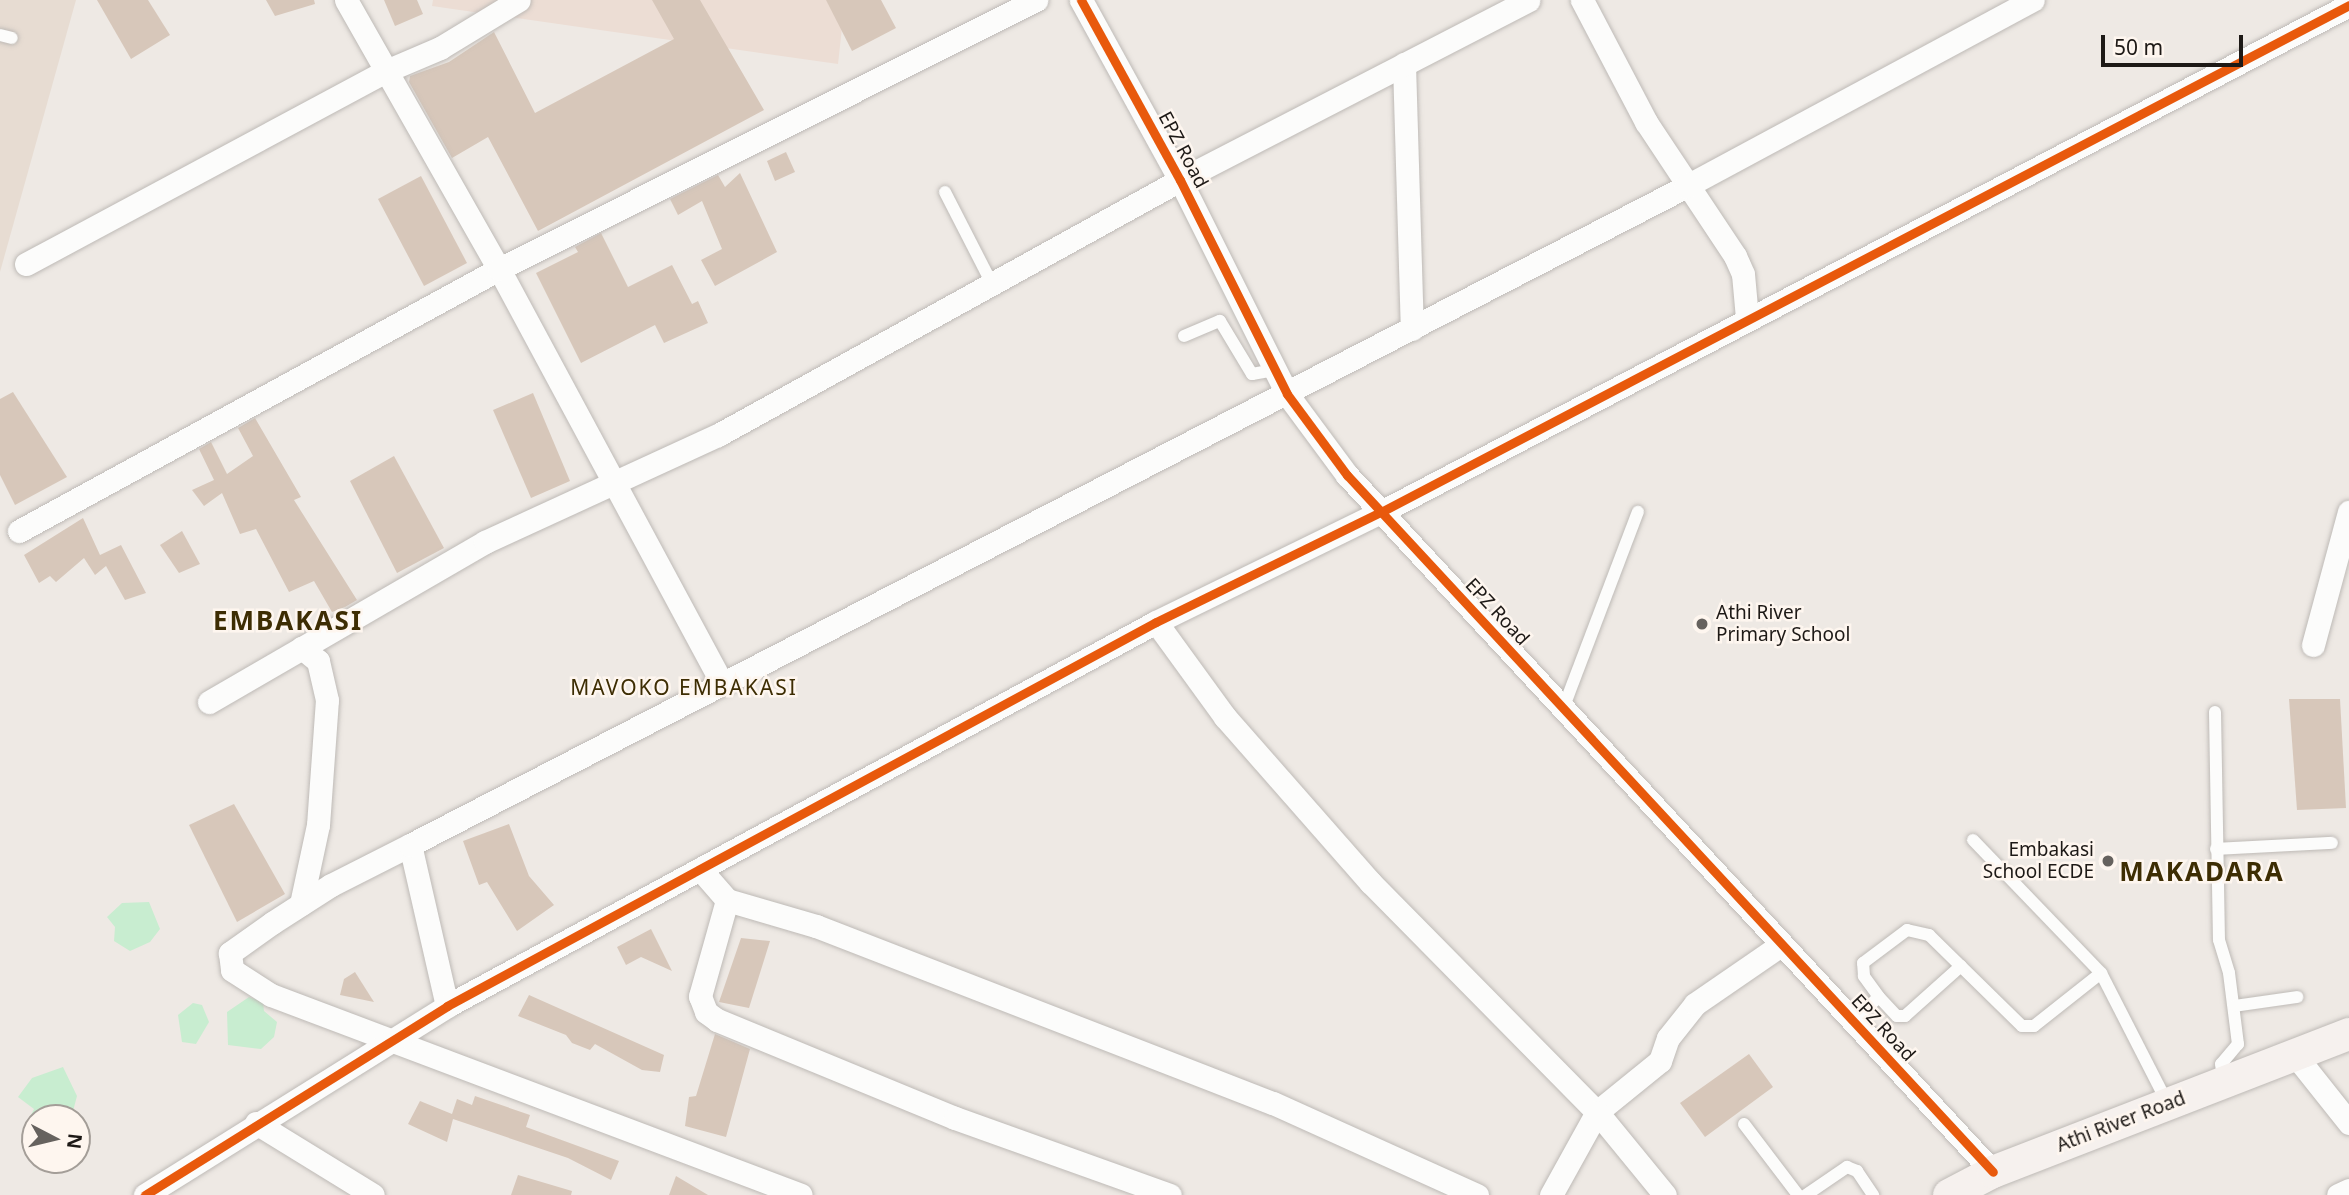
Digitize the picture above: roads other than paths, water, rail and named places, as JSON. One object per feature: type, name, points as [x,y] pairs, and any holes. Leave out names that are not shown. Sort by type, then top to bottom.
[{"type":"main road","name":"Athi River Road","points":[[1949,1195],[1993,1172],[2167,1102],[2224,1083],[2349,1034]]},
{"type":"street","points":[[346,0],[499,270],[610,481],[723,684]]},
{"type":"street","points":[[26,264],[386,71],[440,48],[519,0]]},
{"type":"street","points":[[19,531],[499,270],[1035,0]]},
{"type":"street","name":"EPZ Road","points":[[1081,0],[1180,180],[1287,394],[1381,512],[1993,1172]]},
{"type":"street","points":[[209,702],[485,542],[610,481],[718,435],[1180,180],[1528,0]]},
{"type":"street","points":[[1582,0],[1685,187],[1735,256],[1742,274],[1747,318]]},
{"type":"street","points":[[801,1195],[391,1038],[271,995],[232,970],[230,953],[301,904],[410,845],[1685,187],[2033,0]]},
{"type":"street","points":[[145,1195],[391,1038],[447,1006],[1156,622],[1381,512],[2349,5]]},
{"type":"street","points":[[1404,64],[1412,329]]},
{"type":"street","points":[[2313,645],[2349,512]]},
{"type":"street","points":[[1156,622],[1225,717],[1370,883],[1597,1112],[1665,1195]]},
{"type":"street","points":[[301,904],[318,825],[327,700],[318,661],[302,648]]},
{"type":"street","points":[[410,845],[447,1006]]},
{"type":"street","points":[[700,869],[727,900],[816,926],[1273,1103],[1477,1195]]},
{"type":"street","points":[[727,900],[700,996],[706,1012],[717,1020],[955,1118],[1170,1195]]},
{"type":"street","points":[[1551,1195],[1597,1112],[1660,1061],[1668,1038],[1695,1004],[1781,945]]},
{"type":"street","points":[[2295,1055],[2349,1123]]},
{"type":"street","points":[[256,1123],[373,1195]]},
{"type":"street","points":[[2338,1195],[2349,1190]]},
{"type":"lane","points":[[945,192],[992,284]]},
{"type":"lane","points":[[1184,336],[1220,321],[1252,374],[1275,370]]},
{"type":"lane","points":[[1563,709],[1638,512]]},
{"type":"lane","points":[[2215,712],[2218,940],[2234,1006],[2238,1044],[2221,1064],[2224,1083]]},
{"type":"lane","points":[[1973,840],[2101,972],[2167,1102]]},
{"type":"lane","points":[[2216,849],[2332,842]]},
{"type":"lane","points":[[1961,966],[1905,1016],[1897,1016],[1864,976],[1863,963],[1907,930],[1923,930],[2028,1027],[2101,972]]},
{"type":"lane","points":[[1853,1021],[1879,997]]},
{"type":"lane","points":[[2234,1006],[2297,997]]},
{"type":"lane","points":[[1744,1124],[1798,1195]]},
{"type":"lane","points":[[1806,1195],[1847,1167],[1857,1171],[1873,1195]]},
{"type":"place","name":"Athi River Primary School","points":[[1702,624]]},
{"type":"place","name":"Embakasi School ECDE","points":[[2108,861]]},
{"type":"district","name":"EMBAKASI","points":[[288,621]]},
{"type":"district","name":"MAVOKO EMBAKASI","points":[[684,687]]},
{"type":"district","name":"MAKADARA","points":[[2202,872]]}]
